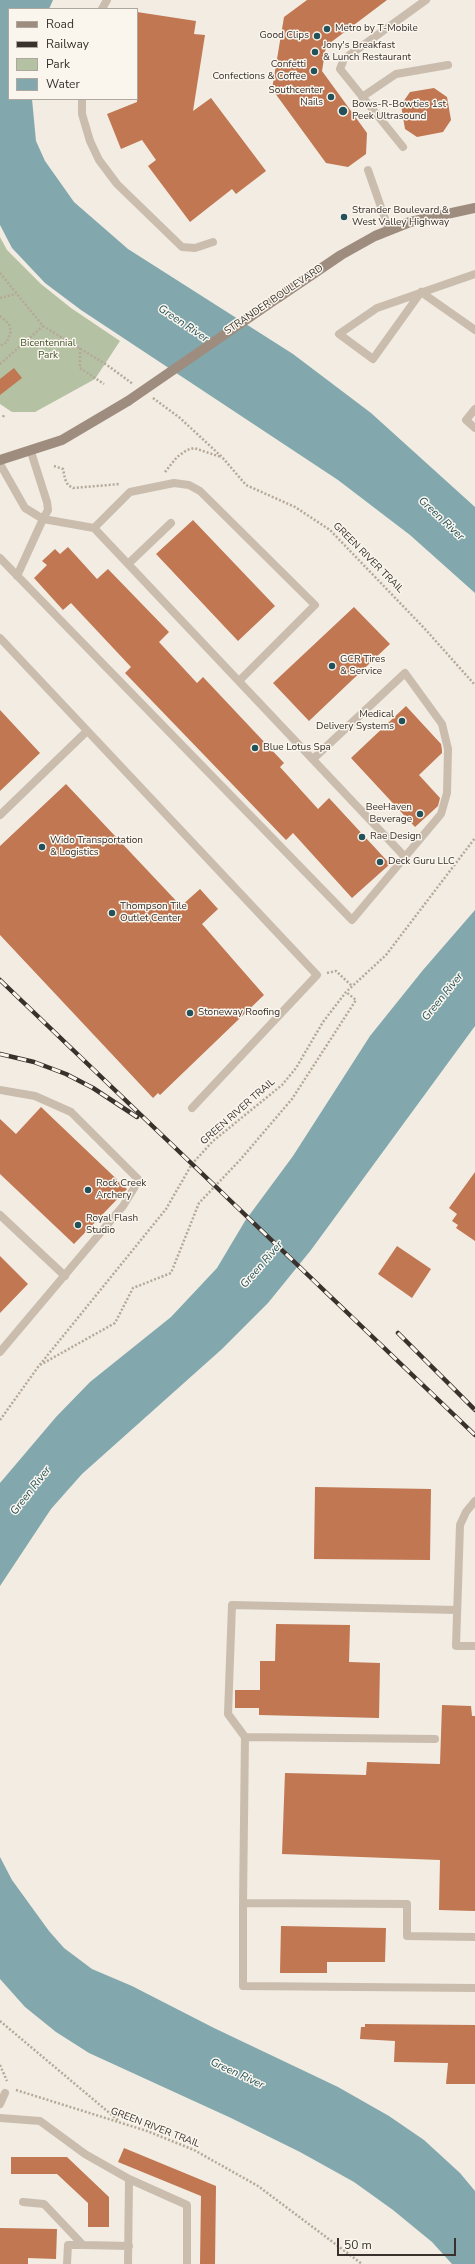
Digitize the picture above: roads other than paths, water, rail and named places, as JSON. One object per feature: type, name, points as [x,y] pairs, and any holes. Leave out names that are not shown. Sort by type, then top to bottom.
[{"type":"main road","name":"STRANDER BOULEVARD","points":[[0,460],[31,452],[62,440],[128,401],[341,254],[389,230],[410,222],[475,208]]},
{"type":"lane","points":[[403,148],[340,69],[344,59],[426,0]]},
{"type":"lane","points":[[362,97],[396,74],[448,65]]},
{"type":"lane","points":[[82,100],[82,114],[90,141],[99,160],[117,184],[182,247],[196,248],[213,242]]},
{"type":"lane","points":[[368,170],[389,230]]},
{"type":"lane","points":[[421,292],[373,359],[338,334],[377,308],[421,292],[475,274]]},
{"type":"lane","points":[[421,292],[475,330]]},
{"type":"lane","points":[[475,409],[466,420],[475,428]]},
{"type":"lane","points":[[17,576],[48,510],[47,502],[31,452]]},
{"type":"lane","points":[[0,464],[25,508],[43,519],[94,528],[405,857]]},
{"type":"lane","points":[[94,528],[130,492],[174,483],[189,485],[200,491],[315,605],[239,681]]},
{"type":"lane","points":[[128,564],[171,523]]},
{"type":"lane","points":[[0,558],[352,920],[441,814],[446,793],[448,749],[442,724],[405,673],[313,760]]},
{"type":"lane","points":[[0,638],[317,975],[192,1108]]},
{"type":"lane","points":[[0,815],[87,731]]},
{"type":"lane","points":[[0,1090],[35,1096],[71,1112],[139,1180],[123,1206],[0,1352]]},
{"type":"lane","points":[[0,1214],[65,1276]]},
{"type":"lane","points":[[475,1501],[466,1512],[460,1525],[456,1646],[475,1646]]},
{"type":"lane","points":[[457,1610],[232,1605],[228,1714],[245,1737],[243,1986],[475,1988]]},
{"type":"lane","points":[[245,1737],[435,1739]]},
{"type":"lane","points":[[244,1903],[407,1904],[407,1936],[475,1937]]},
{"type":"lane","points":[[0,2104],[5,2093]]},
{"type":"lane","points":[[0,2118],[40,2121],[85,2154],[129,2179],[186,2205],[187,2264]]},
{"type":"lane","points":[[128,2264],[129,2179]]},
{"type":"lane","points":[[23,2202],[44,2204],[83,2245]]},
{"type":"lane","points":[[67,2264],[68,2245],[129,2246]]},
{"type":"water","name":"Green River","points":[[0,0],[53,0],[49,8],[8,8],[8,100],[32,100],[36,141],[45,161],[74,202],[128,249],[293,354],[371,413],[475,507],[475,593],[410,535],[338,480],[81,310],[45,283],[12,248],[0,225]]},
{"type":"water","name":"Green River","points":[[475,910],[475,1026],[311,1250],[268,1303],[222,1349],[82,1474],[51,1509],[0,1586],[0,1483],[56,1417],[90,1382],[171,1317],[217,1268],[245,1221],[293,1156],[370,1036],[423,970]]},
{"type":"water","name":"Green River","points":[[0,1857],[12,1880],[49,1931],[64,1948],[92,1969],[132,1986],[214,2028],[338,2087],[389,2116],[424,2140],[460,2173],[475,2191],[475,2264],[452,2264],[432,2242],[393,2210],[354,2182],[300,2152],[231,2118],[89,2053],[56,2032],[25,2007],[0,1979]]},
{"type":"railway","points":[[0,980],[475,1435]]},
{"type":"railway","points":[[0,1054],[34,1062],[66,1074],[93,1088],[137,1117]]},
{"type":"railway","points":[[398,1333],[475,1410]]},
{"type":"place","name":"Metro by T-Mobile","points":[[327,29]]},
{"type":"place","name":"Good Clips","points":[[317,36]]},
{"type":"place","name":"Jony's Breakfast & Lunch Restaurant","points":[[315,52]]},
{"type":"place","name":"Confetti Confections & Coffee","points":[[314,71]]},
{"type":"place","name":"Southcenter Nails","points":[[331,97]]},
{"type":"place","name":"Bows-R-Bowties 1st Peek Ultrasound","points":[[343,111]]},
{"type":"place","name":"Strander Boulevard & West Valley Highway","points":[[344,217]]},
{"type":"place","name":"GCR Tires & Service","points":[[332,666]]},
{"type":"place","name":"Medical Delivery Systems","points":[[402,721]]},
{"type":"place","name":"Blue Lotus Spa","points":[[255,748]]},
{"type":"place","name":"BeeHaven Beverage","points":[[420,814]]},
{"type":"place","name":"Rae Design","points":[[362,837]]},
{"type":"place","name":"Wido Transportation & Logistics","points":[[42,847]]},
{"type":"place","name":"Deck Guru LLC","points":[[380,862]]},
{"type":"place","name":"Thompson Tile Outlet Center","points":[[112,913]]},
{"type":"place","name":"Stoneway Roofing","points":[[190,1013]]},
{"type":"place","name":"Rock Creek Archery","points":[[88,1190]]},
{"type":"place","name":"Royal Flash Studio","points":[[78,1225]]},
{"type":"park label","name":"Bicentennial Park","points":[[48,350]]}]
